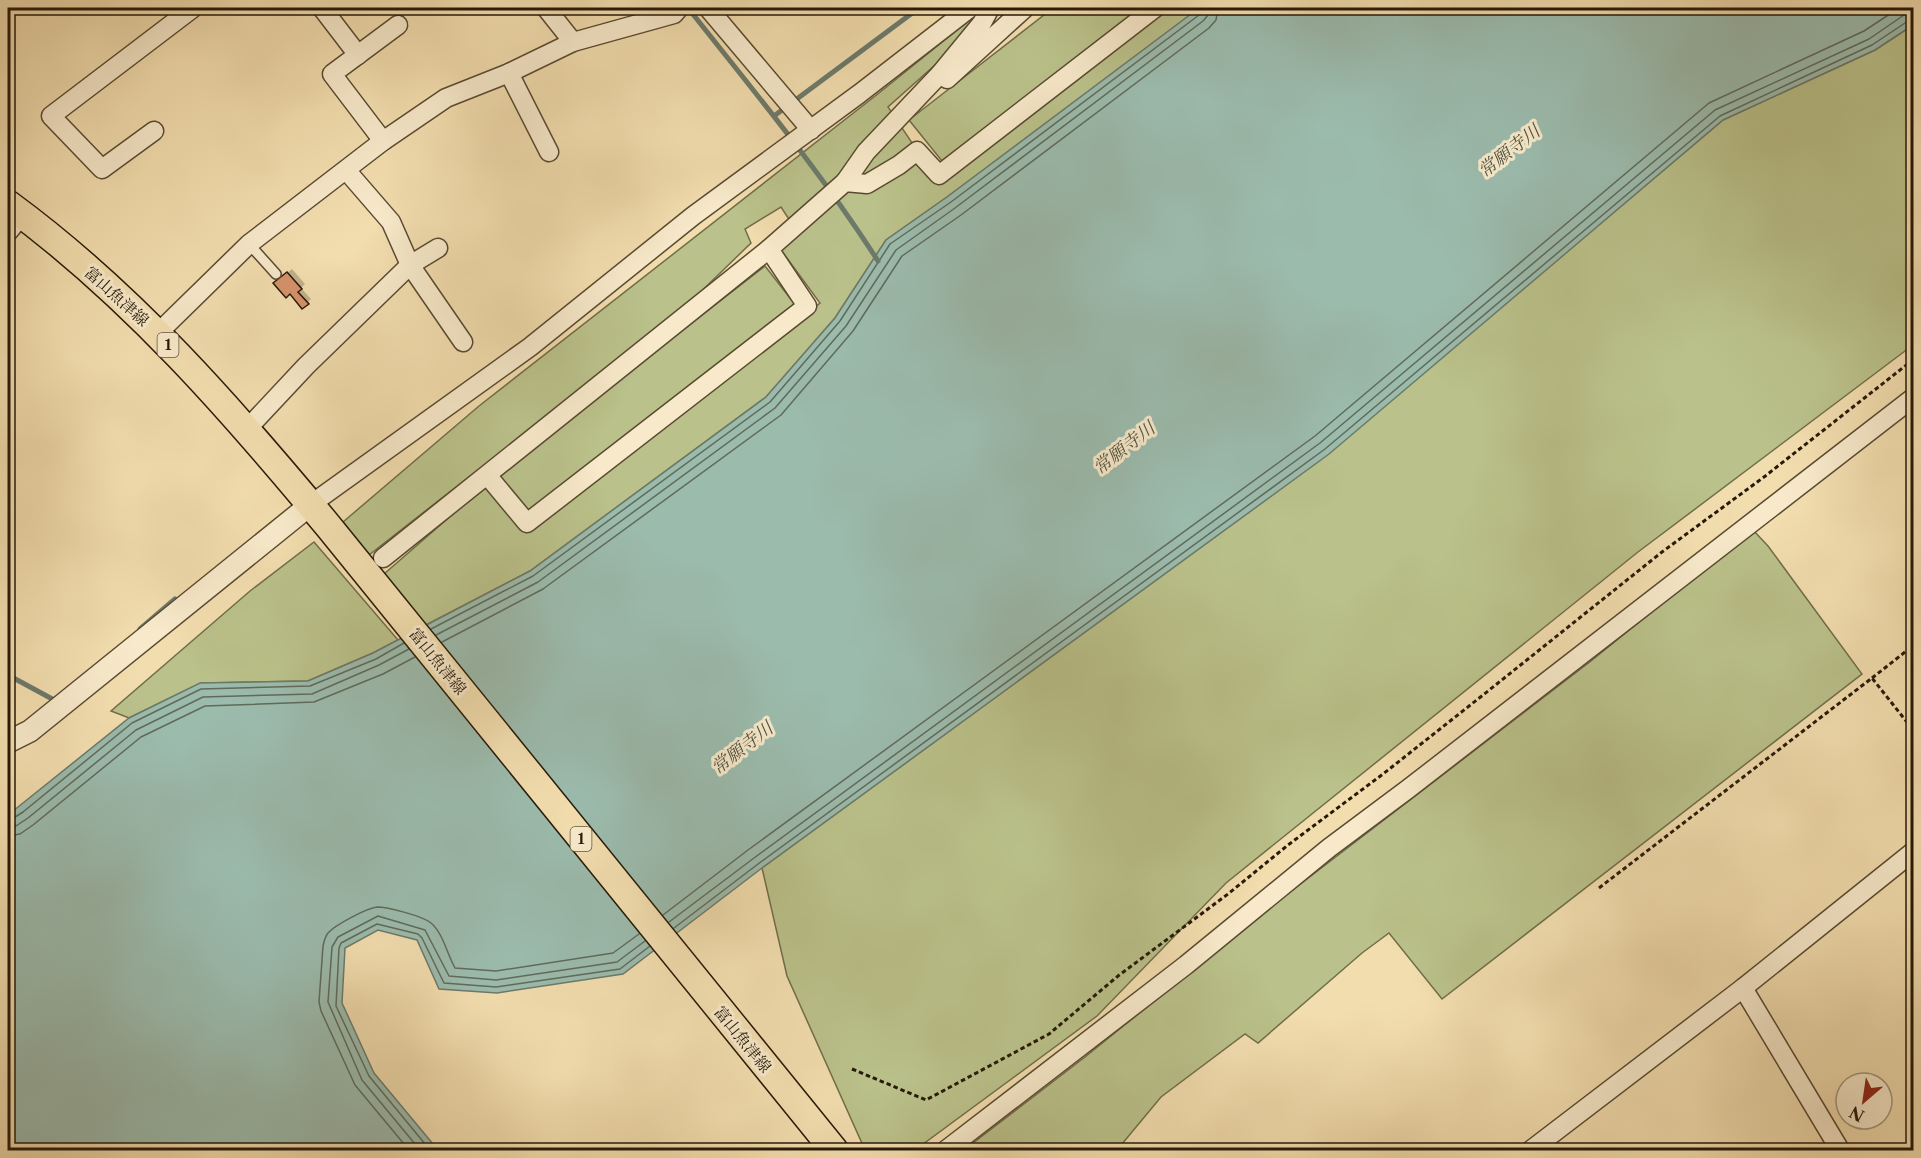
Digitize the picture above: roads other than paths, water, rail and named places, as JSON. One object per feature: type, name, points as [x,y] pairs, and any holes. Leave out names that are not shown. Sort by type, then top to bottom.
[{"type":"main road","name":"富山魚津線","points":[[12,217],[96,276],[158,333],[247,429],[834,1150]]},
{"type":"street","points":[[154,131],[102,169],[51,116],[193,8]]},
{"type":"street","points":[[322,8],[358,55]]},
{"type":"street","points":[[546,8],[573,42]]},
{"type":"street","points":[[158,333],[249,244],[383,141],[446,98],[509,73],[573,42],[674,15],[679,8]]},
{"type":"street","points":[[708,8],[811,130]]},
{"type":"street","points":[[8,742],[30,731],[310,505],[530,347],[693,216],[811,130],[970,8]]},
{"type":"street","points":[[383,558],[769,249],[845,182],[866,152],[940,74],[982,23],[990,8]]},
{"type":"street","points":[[940,74],[947,79],[1025,8]]},
{"type":"street","points":[[845,182],[867,184],[917,151],[939,175],[1155,8]]},
{"type":"street","points":[[383,141],[332,74],[398,25]]},
{"type":"street","points":[[509,73],[549,152]]},
{"type":"street","points":[[346,171],[390,222],[410,265],[463,342]]},
{"type":"street","points":[[247,429],[306,366],[410,265],[438,248]]},
{"type":"street","points":[[487,475],[527,523],[807,306],[769,249]]},
{"type":"street","points":[[946,1150],[1186,965],[1329,848],[1914,397]]},
{"type":"street","points":[[1531,1150],[1914,852]]},
{"type":"street","points":[[1743,987],[1840,1150]]},
{"type":"lane","points":[[249,244],[276,274]]},
{"type":"water","name":"常願寺川","points":[[1199,8],[1913,8],[1913,25],[1875,50],[1723,120],[1329,454],[762,868],[623,974],[497,993],[439,989],[417,940],[378,930],[345,948],[342,1003],[374,1073],[438,1150],[8,1150],[8,815],[129,718],[200,683],[308,681],[373,653],[530,571],[766,397],[835,318],[886,240]]},
{"type":"waterway","points":[[688,8],[810,163],[878,261]]},
{"type":"waterway","points":[[774,116],[919,8]]},
{"type":"waterway","points":[[140,629],[175,599]]},
{"type":"waterway","points":[[8,675],[56,701]]}]
